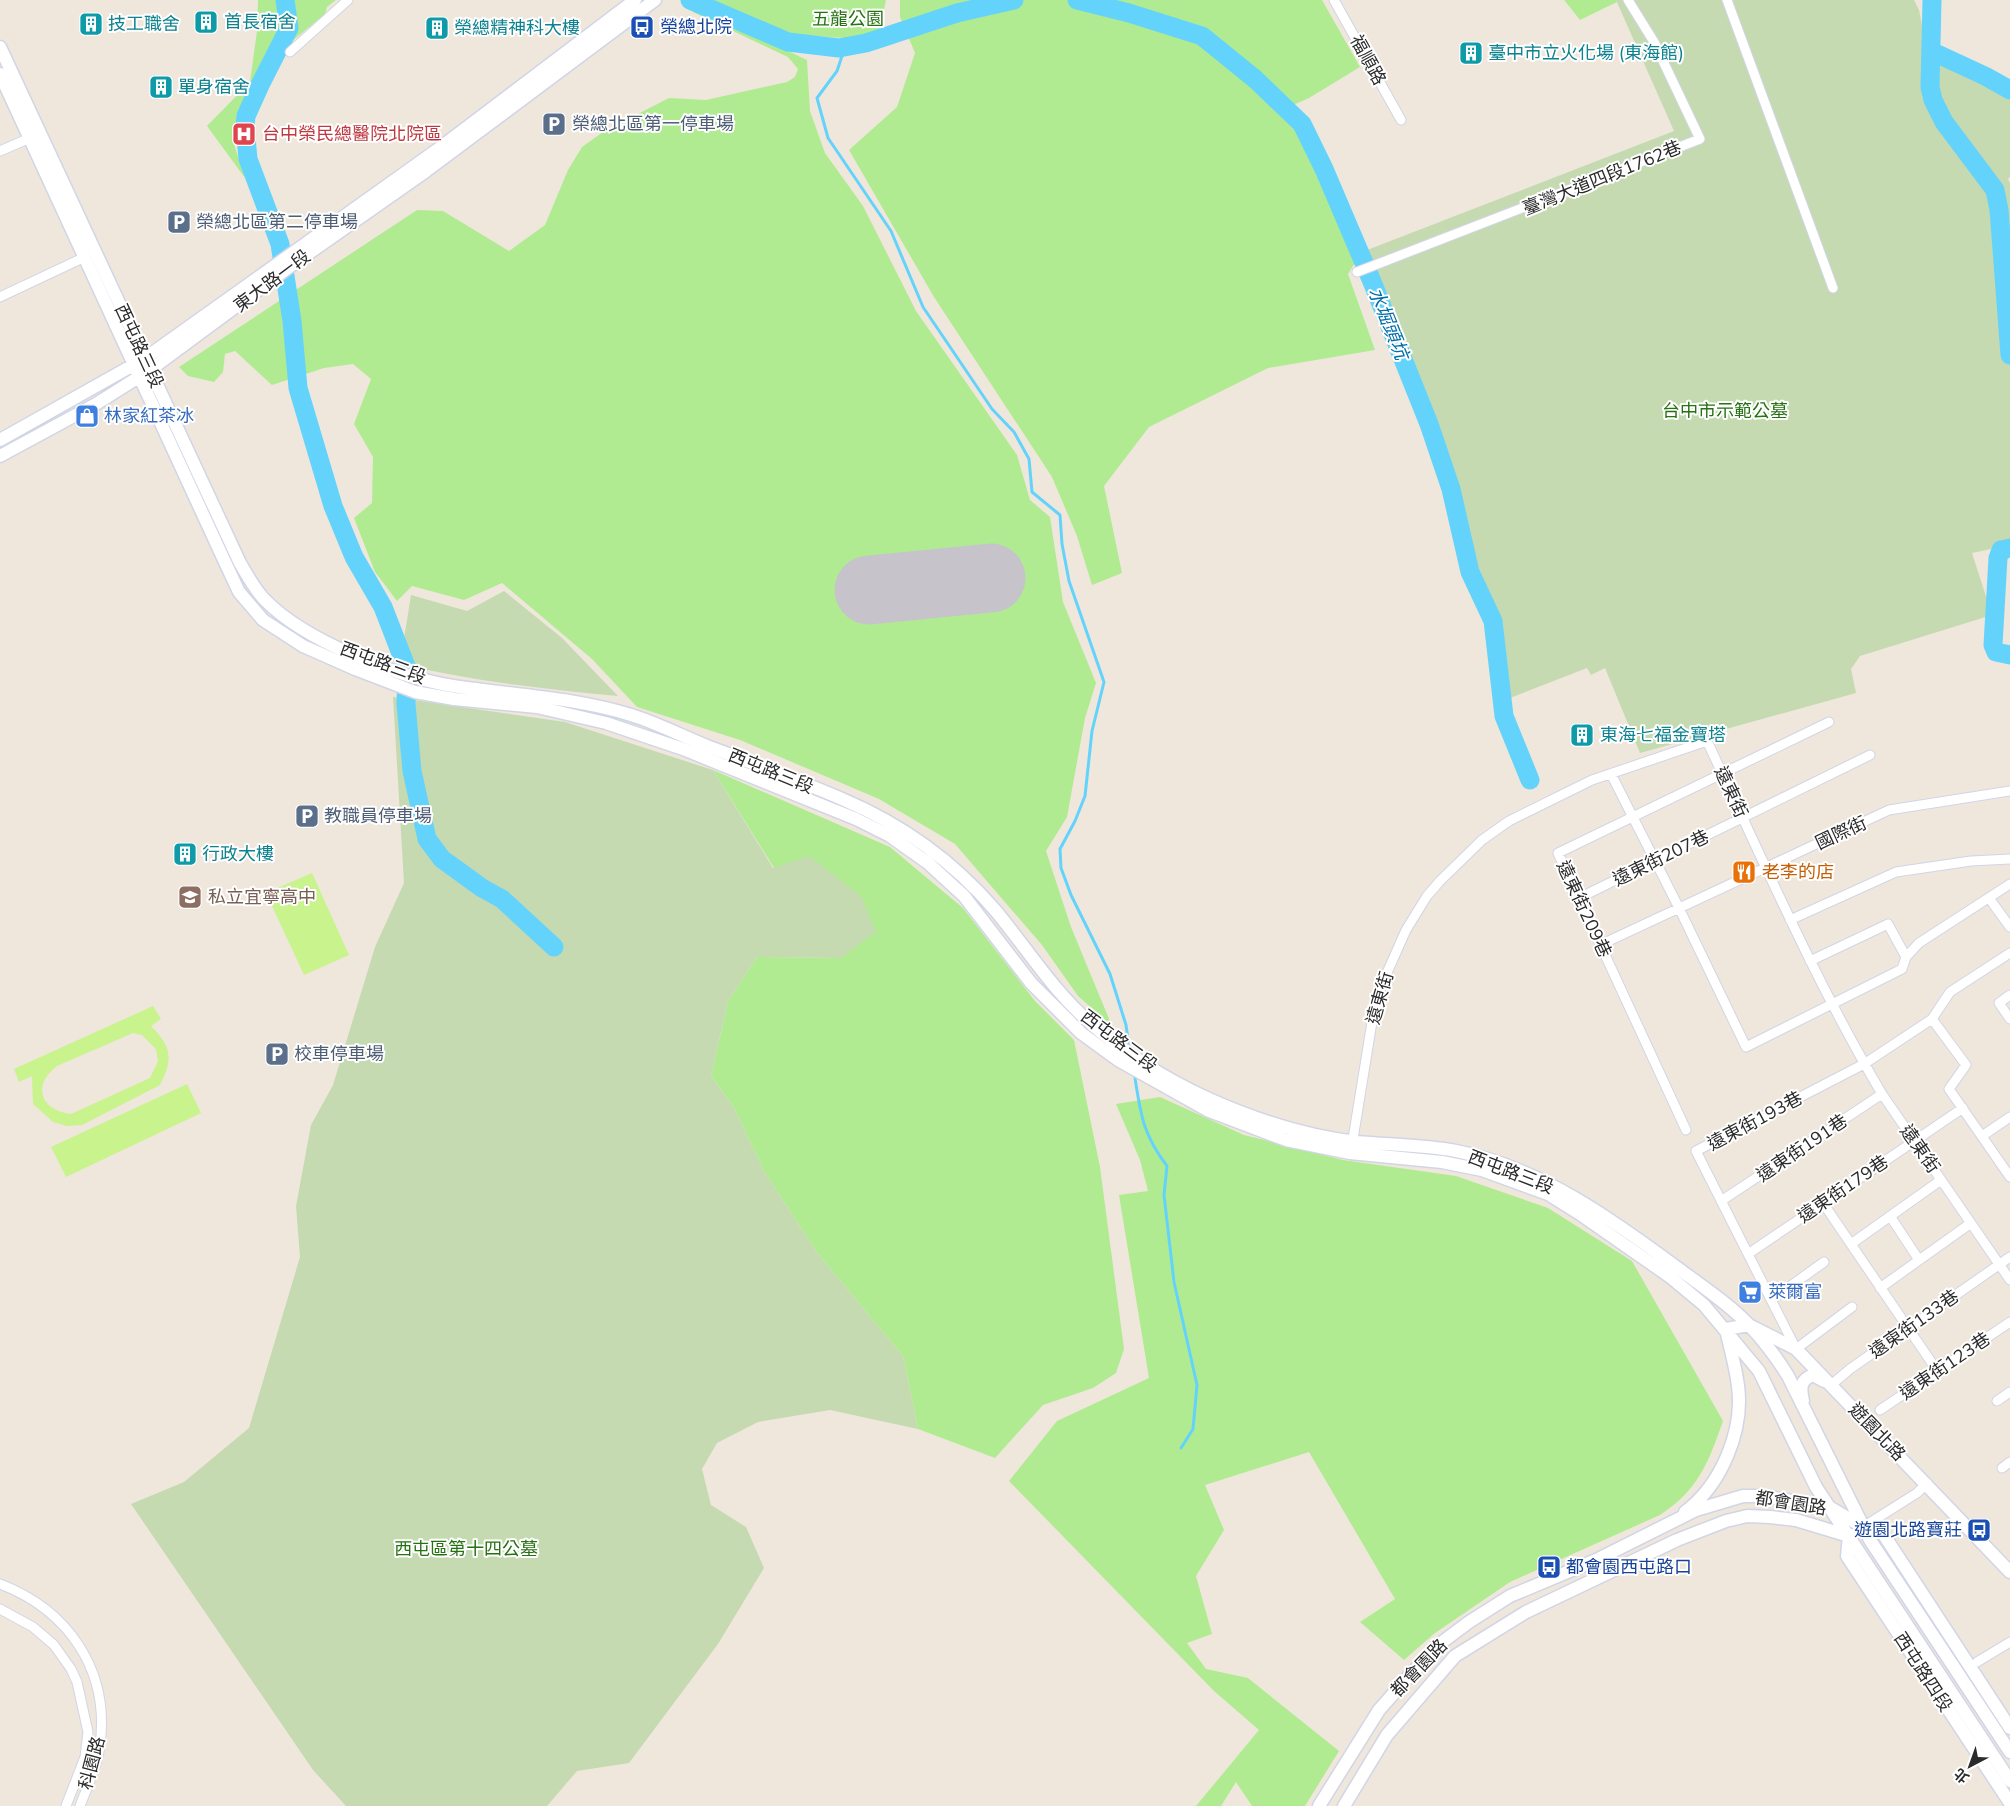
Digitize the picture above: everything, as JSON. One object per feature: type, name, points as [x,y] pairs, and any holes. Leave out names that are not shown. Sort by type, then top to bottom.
[{"type":"street","points":[[290,52],[348,0]]},
{"type":"street","name":"東大路一段","points":[[0,456],[96,404],[142,368],[268,277],[635,0]]},
{"type":"street","name":"東大路一段","points":[[292,259],[426,171],[655,0]]},
{"type":"street","name":"福順路","points":[[1334,0],[1401,120]]},
{"type":"street","name":"臺灣大道四段1762巷","points":[[1358,272],[1700,139],[1654,42],[1628,0]]},
{"type":"street","points":[[1727,0],[1833,288]]},
{"type":"street","name":"西屯路三段","points":[[0,47],[240,592],[263,620],[295,641],[355,669],[415,692],[454,699],[537,707],[606,723],[683,749],[856,819],[890,836],[942,876],[964,896],[1031,984],[1081,1033],[1118,1060],[1209,1111],[1248,1128],[1286,1140],[1351,1147],[1482,1170],[1548,1194],[1669,1276],[1704,1305],[1726,1329]]},
{"type":"street","name":"西屯路三段","points":[[0,74],[85,257],[240,563],[261,597],[309,633],[370,661],[414,677],[447,685],[583,703],[633,716],[842,799],[883,818],[904,829],[964,878],[995,910],[1042,974],[1088,1021],[1171,1079],[1208,1099],[1273,1124],[1351,1147],[1456,1151],[1488,1160],[1548,1183],[1597,1211],[1668,1261],[1749,1324]]},
{"type":"street","points":[[0,151],[30,138]]},
{"type":"street","points":[[0,296],[85,257]]},
{"type":"street","name":"東大路一段","points":[[0,440],[142,368]]},
{"type":"street","name":"遠東街209巷","points":[[1686,1130],[1558,853],[1828,722]]},
{"type":"street","name":"遠東街","points":[[1351,1147],[1372,1022],[1382,984],[1397,947],[1428,896],[1468,853],[1498,828],[1592,780],[1707,741],[1830,1003],[1864,1064],[1882,1094],[2010,1280]]},
{"type":"street","name":"遠東街207巷","points":[[1579,898],[1870,755]]},
{"type":"street","points":[[1611,774],[1679,908],[1746,1047],[1830,1003],[1902,969],[1906,957],[1919,943],[2010,884]]},
{"type":"street","name":"國際街","points":[[1600,945],[1889,810],[2010,791]]},
{"type":"street","points":[[1790,920],[1896,872],[1971,861],[2010,859]]},
{"type":"street","points":[[1989,898],[2010,927]]},
{"type":"street","points":[[1810,961],[1888,924],[1906,957]]},
{"type":"street","points":[[1864,1064],[1932,1019],[1950,992],[2010,953]]},
{"type":"street","points":[[2010,995],[1999,1003],[2010,1019]]},
{"type":"street","points":[[1932,1019],[1966,1065],[1949,1089],[2010,1177]]},
{"type":"street","name":"遠東街193巷","points":[[1721,1201],[1696,1152],[1864,1064]]},
{"type":"street","name":"遠東街191巷","points":[[1721,1201],[1882,1094]]},
{"type":"street","name":"遠東街179巷","points":[[1748,1254],[1963,1108]]},
{"type":"street","points":[[1982,1136],[2010,1117]]},
{"type":"street","points":[[1851,1244],[1941,1180]]},
{"type":"street","points":[[1721,1201],[1796,1349],[1852,1307]]},
{"type":"street","points":[[1823,1203],[1938,1372]]},
{"type":"street","points":[[1890,1216],[1919,1260]]},
{"type":"street","points":[[1880,1288],[1971,1223]]},
{"type":"street","name":"遠東街133巷","points":[[1831,1385],[1850,1369],[2010,1258]]},
{"type":"street","points":[[1771,1300],[1824,1262]]},
{"type":"street","name":"遠東街123巷","points":[[1880,1410],[2010,1322]]},
{"type":"street","points":[[1669,1523],[1701,1496],[1719,1470],[1732,1443],[1739,1408],[1738,1387],[1726,1329],[1749,1324]]},
{"type":"street","name":"遊園北路","points":[[1749,1324],[1796,1349],[1927,1483],[2010,1572]]},
{"type":"street","name":"西屯路四段","points":[[1749,1324],[1776,1357],[1788,1376],[1806,1415],[1850,1497],[1863,1527],[2010,1752]]},
{"type":"street","name":"西屯路四段","points":[[1726,1329],[1759,1372],[1798,1452],[1829,1506],[2010,1780]]},
{"type":"street","points":[[1806,1415],[1801,1386],[1805,1378],[1813,1375],[1831,1385]]},
{"type":"street","points":[[1997,1402],[2010,1392]]},
{"type":"street","points":[[2002,1468],[2010,1462]]},
{"type":"street","points":[[1849,1536],[1917,1493],[1927,1483]]},
{"type":"street","name":"都會園路","points":[[1319,1806],[1379,1710],[1437,1646],[1468,1622],[1510,1596],[1596,1560],[1696,1510],[1743,1496],[1763,1496],[1829,1506],[1863,1527]]},
{"type":"street","name":"都會園路","points":[[1344,1806],[1387,1734],[1455,1656],[1526,1612],[1677,1540],[1726,1520],[1747,1516],[1796,1520],[1849,1536]]},
{"type":"street","points":[[1863,1527],[1882,1532],[2010,1728]]},
{"type":"street","name":"西屯路四段","points":[[1849,1536],[1848,1556],[2010,1803]]},
{"type":"street","name":"科園路","points":[[0,1584],[36,1601],[54,1614],[81,1646],[96,1680],[102,1719],[100,1747],[80,1806]]},
{"type":"street","name":"科園路","points":[[0,1609],[33,1627],[54,1645],[72,1669],[78,1682],[88,1732],[85,1757],[66,1806]]},
{"type":"street","points":[[1977,1662],[2010,1642]]},
{"type":"green space","points":[[258,0],[336,0],[327,7],[325,14],[270,59],[242,103],[240,128],[234,144],[245,178],[207,126],[250,82],[257,31]]},
{"type":"green space","name":"五龍公園","points":[[706,0],[886,0],[880,30],[858,39],[802,35],[792,37]]},
{"type":"green space","points":[[900,0],[1322,0],[1360,67],[1309,98],[1291,106],[1309,129],[1341,187],[1362,252],[1348,274],[1375,350],[1268,368],[1149,427],[1104,486],[1122,573],[1092,585],[1077,536],[1052,477],[934,297],[849,150],[897,107],[915,53],[900,17]]},
{"type":"green space","points":[[1564,0],[1616,0],[1617,2],[1580,20]]},
{"type":"green space","name":"台中市示範公墓","points":[[1616,0],[1914,0],[1919,10],[1926,46],[1970,66],[2010,93],[2010,177],[2008,179],[2010,183],[2010,545],[1972,553],[1992,615],[1860,656],[1851,669],[1856,693],[1640,753],[1605,668],[1591,675],[1587,668],[1505,700],[1495,619],[1473,570],[1454,488],[1432,423],[1397,335],[1373,284],[1362,252],[1674,131]]},
{"type":"green space","points":[[691,5],[807,60],[810,111],[825,153],[863,206],[916,311],[1017,455],[1030,500],[1050,517],[1063,602],[1096,683],[1085,718],[1067,817],[1046,851],[1071,927],[1112,1026],[1078,996],[1042,945],[955,844],[879,799],[740,740],[637,707],[592,659],[502,583],[464,600],[412,586],[397,601],[375,572],[354,518],[372,503],[373,457],[354,424],[371,379],[353,364],[324,368],[272,385],[235,351],[225,354],[223,372],[214,382],[188,376],[179,367],[417,210],[443,211],[509,251],[545,225],[568,170],[582,147],[603,132],[669,98],[706,100],[787,82],[795,77],[798,69],[788,57],[693,12]]},
{"type":"green space","points":[[504,591],[562,638],[618,696],[481,680],[400,664],[411,595],[467,611]]},
{"type":"green space","name":"西屯區第十四公墓","points":[[393,697],[565,722],[713,770],[773,868],[809,856],[861,896],[876,932],[841,958],[757,957],[728,1001],[711,1076],[733,1106],[765,1173],[818,1254],[903,1356],[918,1429],[830,1410],[758,1422],[717,1443],[702,1469],[711,1505],[746,1527],[764,1568],[718,1644],[629,1763],[577,1771],[547,1806],[346,1806],[313,1770],[131,1504],[184,1482],[249,1428],[300,1257],[296,1206],[311,1125],[333,1085],[375,947],[404,883]]},
{"type":"green space","points":[[713,770],[890,847],[963,908],[1035,1001],[1074,1040],[1100,1167],[1124,1349],[1116,1373],[1093,1388],[1043,1405],[995,1458],[918,1429],[903,1356],[818,1254],[765,1173],[733,1106],[711,1076],[728,1001],[757,957],[841,958],[774,868]]},
{"type":"green space","points":[[312,873],[349,955],[304,975],[266,893]]},
{"type":"green space","points":[[153,1006],[161,1019],[151,1026],[167,1047],[167,1068],[160,1085],[82,1125],[67,1126],[53,1122],[33,1104],[32,1076],[19,1082],[14,1069]],"holes":[[[133,1033],[142,1035],[156,1049],[158,1061],[150,1078],[71,1114],[52,1108],[43,1096],[44,1081],[57,1066]]]},
{"type":"green space","points":[[187,1084],[201,1113],[66,1177],[51,1147]]},
{"type":"green space","points":[[1160,1097],[1244,1135],[1343,1160],[1456,1176],[1548,1208],[1632,1261],[1723,1421],[1700,1475],[1693,1486],[1673,1506],[1660,1515],[1510,1582],[1435,1633],[1404,1660],[1360,1622],[1395,1599],[1309,1452],[1205,1485],[1224,1530],[1196,1576],[1212,1634],[1187,1643],[1206,1669],[1248,1678],[1339,1751],[1305,1806],[1252,1806],[1236,1782],[1221,1806],[1196,1806],[1259,1730],[1214,1691],[1009,1481],[1057,1421],[1149,1378],[1119,1195],[1148,1191],[1140,1160],[1116,1104]]},
{"type":"waterway","points":[[285,0],[289,28],[246,116],[245,126],[248,159],[280,244],[292,321],[298,388],[333,506],[354,557],[383,607],[407,669],[406,704],[412,771],[427,839],[442,859],[482,888],[502,899],[554,947]]},
{"type":"waterway","name":"水堀頭坑","points":[[690,0],[788,42],[839,48],[866,43],[957,13],[1014,0]]},
{"type":"waterway","name":"水堀頭坑","points":[[1077,0],[1129,13],[1202,36],[1255,79],[1302,124],[1324,169],[1373,284],[1429,424],[1451,489],[1470,572],[1493,621],[1504,716],[1530,780]]},
{"type":"waterway","points":[[1932,0],[1930,87],[1933,100],[1944,122],[1995,190],[1999,210],[2010,355]]},
{"type":"waterway","points":[[845,47],[837,71],[817,98],[828,138],[891,231],[923,307],[992,409],[1014,432],[1029,459],[1032,492],[1060,515],[1062,544],[1069,581],[1104,682],[1092,731],[1085,796],[1075,821],[1060,849],[1061,868],[1071,895],[1110,974],[1126,1025],[1129,1046]]},
{"type":"waterway","points":[[1931,51],[2010,90]]},
{"type":"waterway","points":[[2010,548],[2001,550],[1998,558],[1993,645],[1996,652],[2010,655]]},
{"type":"waterway","points":[[1135,1078],[1144,1124],[1159,1155],[1167,1166],[1164,1195],[1174,1282],[1197,1385],[1193,1429],[1181,1448]]},
{"type":"runway","points":[[869,590],[991,578]]},
{"type":"place","name":"首長宿舍","points":[[206,22]]},
{"type":"place","name":"技工職舍","points":[[91,24]]},
{"type":"place","name":"榮總北院","points":[[642,27]]},
{"type":"place","name":"榮總精神科大樓","points":[[437,28]]},
{"type":"place","name":"臺中市立火化場 (東海館)","points":[[1471,53]]},
{"type":"place","name":"單身宿舍","points":[[161,87]]},
{"type":"place","name":"榮總北區第一停車場","points":[[554,124]]},
{"type":"place","name":"台中榮民總醫院北院區","points":[[244,134]]},
{"type":"place","name":"榮總北區第二停車場","points":[[179,222]]},
{"type":"place","name":"林家紅茶冰","points":[[87,416]]},
{"type":"place","name":"東海七福金寶塔","points":[[1582,735]]},
{"type":"place","name":"教職員停車場","points":[[307,816]]},
{"type":"place","name":"行政大樓","points":[[185,854]]},
{"type":"place","name":"老李的店","points":[[1744,872]]},
{"type":"place","name":"私立宜寧高中","points":[[190,897]]},
{"type":"place","name":"校車停車場","points":[[277,1054]]},
{"type":"place","name":"萊爾富","points":[[1750,1292]]},
{"type":"place","name":"遊園北路寶莊","points":[[1979,1530]]},
{"type":"place","name":"都會園西屯路口","points":[[1549,1567]]}]
